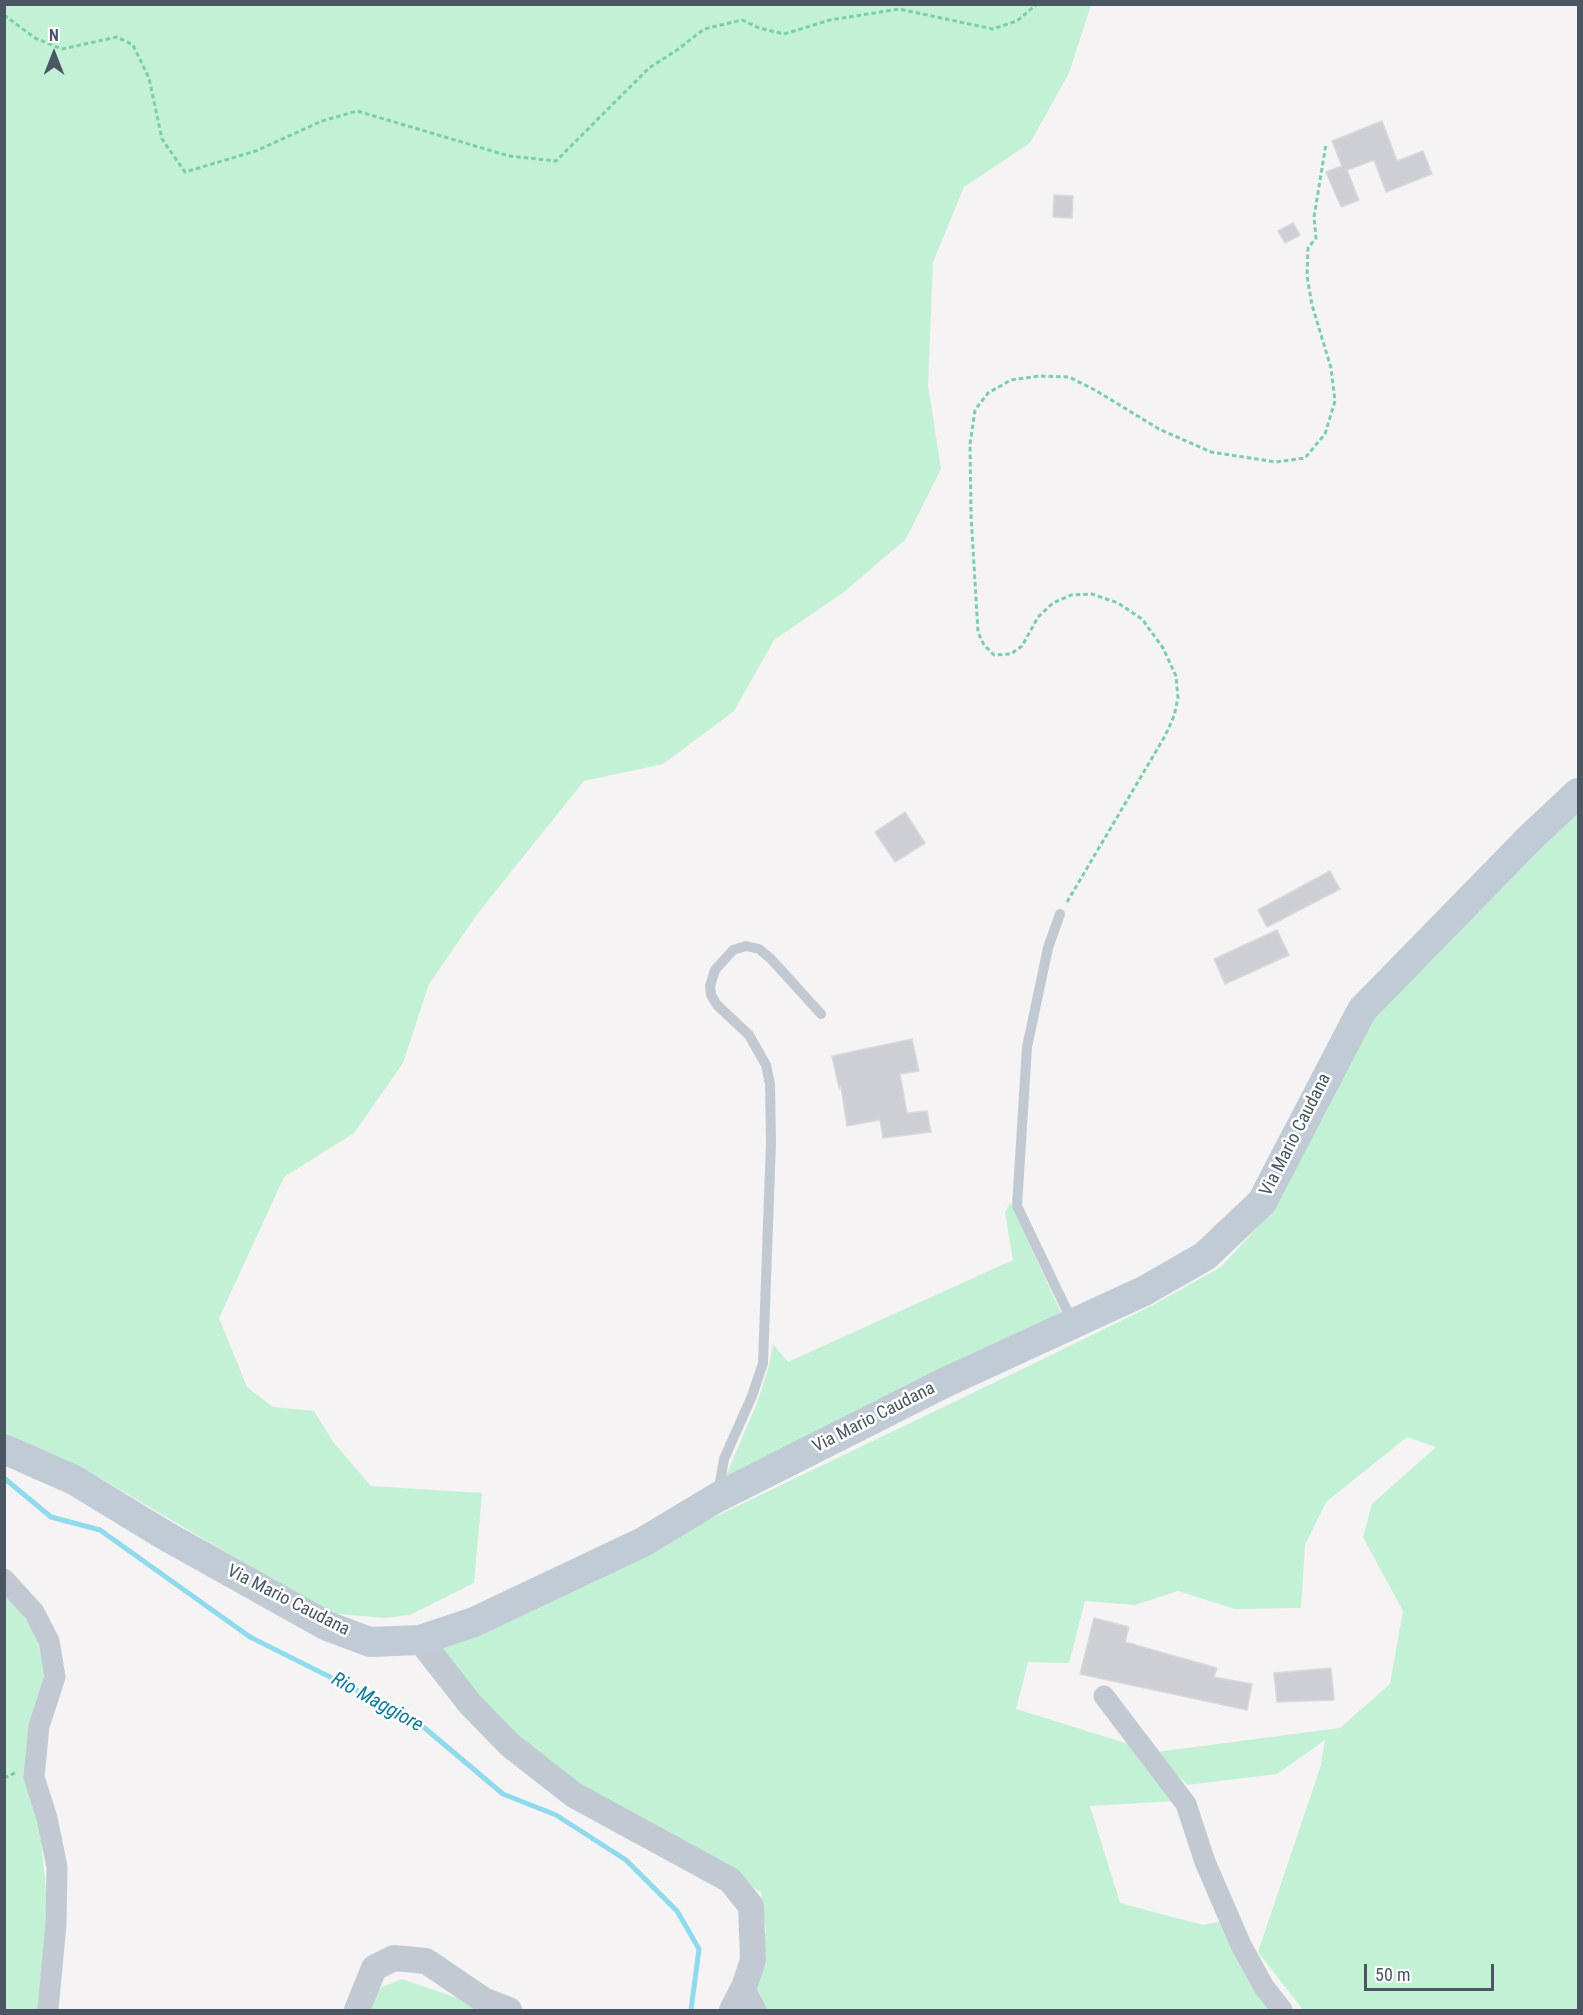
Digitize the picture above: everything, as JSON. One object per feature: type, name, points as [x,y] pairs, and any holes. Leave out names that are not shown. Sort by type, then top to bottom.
[{"type":"main road","name":"Via Mario Caudana","points":[[4,1449],[74,1480],[166,1536],[327,1626],[370,1642],[420,1640],[474,1622],[633,1547],[718,1497],[944,1383],[1144,1291],[1205,1256],[1262,1202],[1362,1010],[1530,838],[1578,793]]},
{"type":"street","points":[[4,1579],[34,1612],[49,1641],[55,1677],[39,1726],[34,1777],[47,1818],[57,1868],[56,1924],[48,2010]]},
{"type":"street","points":[[420,1640],[486,1721],[510,1745],[573,1796],[730,1880],[751,1906],[753,1960],[744,1987],[732,2010]]},
{"type":"street","points":[[1104,1696],[1186,1804],[1205,1862],[1241,1945],[1264,1987],[1282,2010]]},
{"type":"street","points":[[357,2010],[374,1968],[394,1958],[426,1961],[485,2001],[509,2010]]},
{"type":"street","points":[[744,1987],[756,2010]]},
{"type":"lane","points":[[1060,914],[1048,948],[1027,1047],[1017,1206],[1073,1323]]},
{"type":"lane","points":[[718,1497],[719,1477],[724,1459],[752,1396],[763,1363],[771,1143],[770,1084],[766,1065],[749,1035],[723,1011],[711,995],[710,986],[715,970],[733,950],[746,946],[759,949],[821,1014]]},
{"type":"path","points":[[4,15],[35,38],[62,49],[117,37],[134,45],[148,78],[162,139],[185,172],[256,151],[322,121],[357,111],[510,156],[556,161],[649,68],[704,29],[742,20],[759,28],[784,34],[830,20],[899,9],[993,29],[1017,21],[1037,4]]},
{"type":"path","points":[[1060,914],[1165,736],[1174,717],[1178,698],[1176,675],[1163,648],[1142,620],[1118,603],[1092,594],[1071,595],[1053,603],[1038,617],[1022,646],[1011,654],[994,655],[984,645],[978,632],[970,515],[970,444],[975,410],[988,393],[1011,380],[1039,376],[1069,377],[1159,429],[1211,452],[1276,462],[1305,458],[1325,434],[1335,401],[1332,368],[1312,305],[1307,276],[1308,248],[1316,238],[1315,207],[1326,144]]},
{"type":"green space","points":[[5,5],[1091,5],[1069,73],[1030,143],[964,187],[933,262],[928,385],[941,469],[906,539],[844,592],[774,640],[734,711],[663,764],[584,781],[478,913],[429,984],[403,1063],[354,1133],[284,1177],[219,1318],[247,1387],[273,1407],[314,1411],[334,1443],[371,1486],[482,1493],[474,1583],[410,1615],[385,1618],[329,1613],[102,1479],[5,1433]]},
{"type":"green space","points":[[1578,807],[1578,2010],[1303,2010],[1258,1952],[1321,1765],[1325,1740],[1277,1774],[1187,1785],[1156,1752],[1340,1728],[1390,1684],[1403,1611],[1363,1537],[1372,1504],[1436,1447],[1407,1437],[1326,1502],[1305,1545],[1301,1608],[1235,1609],[1178,1591],[1135,1605],[1085,1601],[1069,1663],[1028,1662],[1016,1709],[1132,1745],[1176,1801],[1090,1806],[1120,1903],[1203,1925],[1224,1921],[1275,2010],[767,2010],[754,1983],[766,1931],[761,1892],[592,1794],[521,1746],[439,1646],[646,1550],[1037,1362],[1153,1305],[1221,1267],[1276,1207],[1372,1016]]},
{"type":"green space","points":[[1010,1202],[1063,1317],[725,1478],[757,1403],[769,1366],[773,1344],[788,1362],[1013,1260],[1005,1213]]},
{"type":"green space","points":[[4,1587],[36,1635],[46,1678],[40,1831],[47,1899],[44,1977],[39,2010],[5,2010]]},
{"type":"green space","points":[[402,1979],[491,2010],[364,2010],[367,1999],[382,1987]]},
{"type":"building","points":[[1382,121],[1397,161],[1423,151],[1432,174],[1386,192],[1374,160],[1347,170],[1359,200],[1341,207],[1326,172],[1342,166],[1332,141]]},
{"type":"building","points":[[1054,195],[1073,196],[1072,218],[1053,217]]},
{"type":"building","points":[[1293,223],[1300,235],[1285,243],[1278,231]]},
{"type":"building","points":[[905,812],[925,843],[895,862],[875,832]]},
{"type":"building","points":[[1330,871],[1340,889],[1267,927],[1258,910]]},
{"type":"building","points":[[1277,930],[1289,955],[1225,984],[1214,959]]},
{"type":"building","points":[[912,1039],[919,1071],[900,1074],[907,1113],[927,1111],[931,1132],[883,1138],[880,1120],[847,1126],[841,1087],[839,1088],[832,1056]]},
{"type":"building","points":[[1094,1618],[1129,1627],[1125,1642],[1217,1668],[1214,1677],[1252,1684],[1247,1710],[1080,1674]]},
{"type":"building","points":[[1331,1668],[1334,1700],[1277,1702],[1274,1673]]},
{"type":"waterway","name":"Rio Maggiore","points":[[4,1478],[51,1517],[100,1530],[250,1637],[414,1719],[503,1794],[556,1815],[626,1860],[677,1911],[699,1949],[691,2010]]}]
